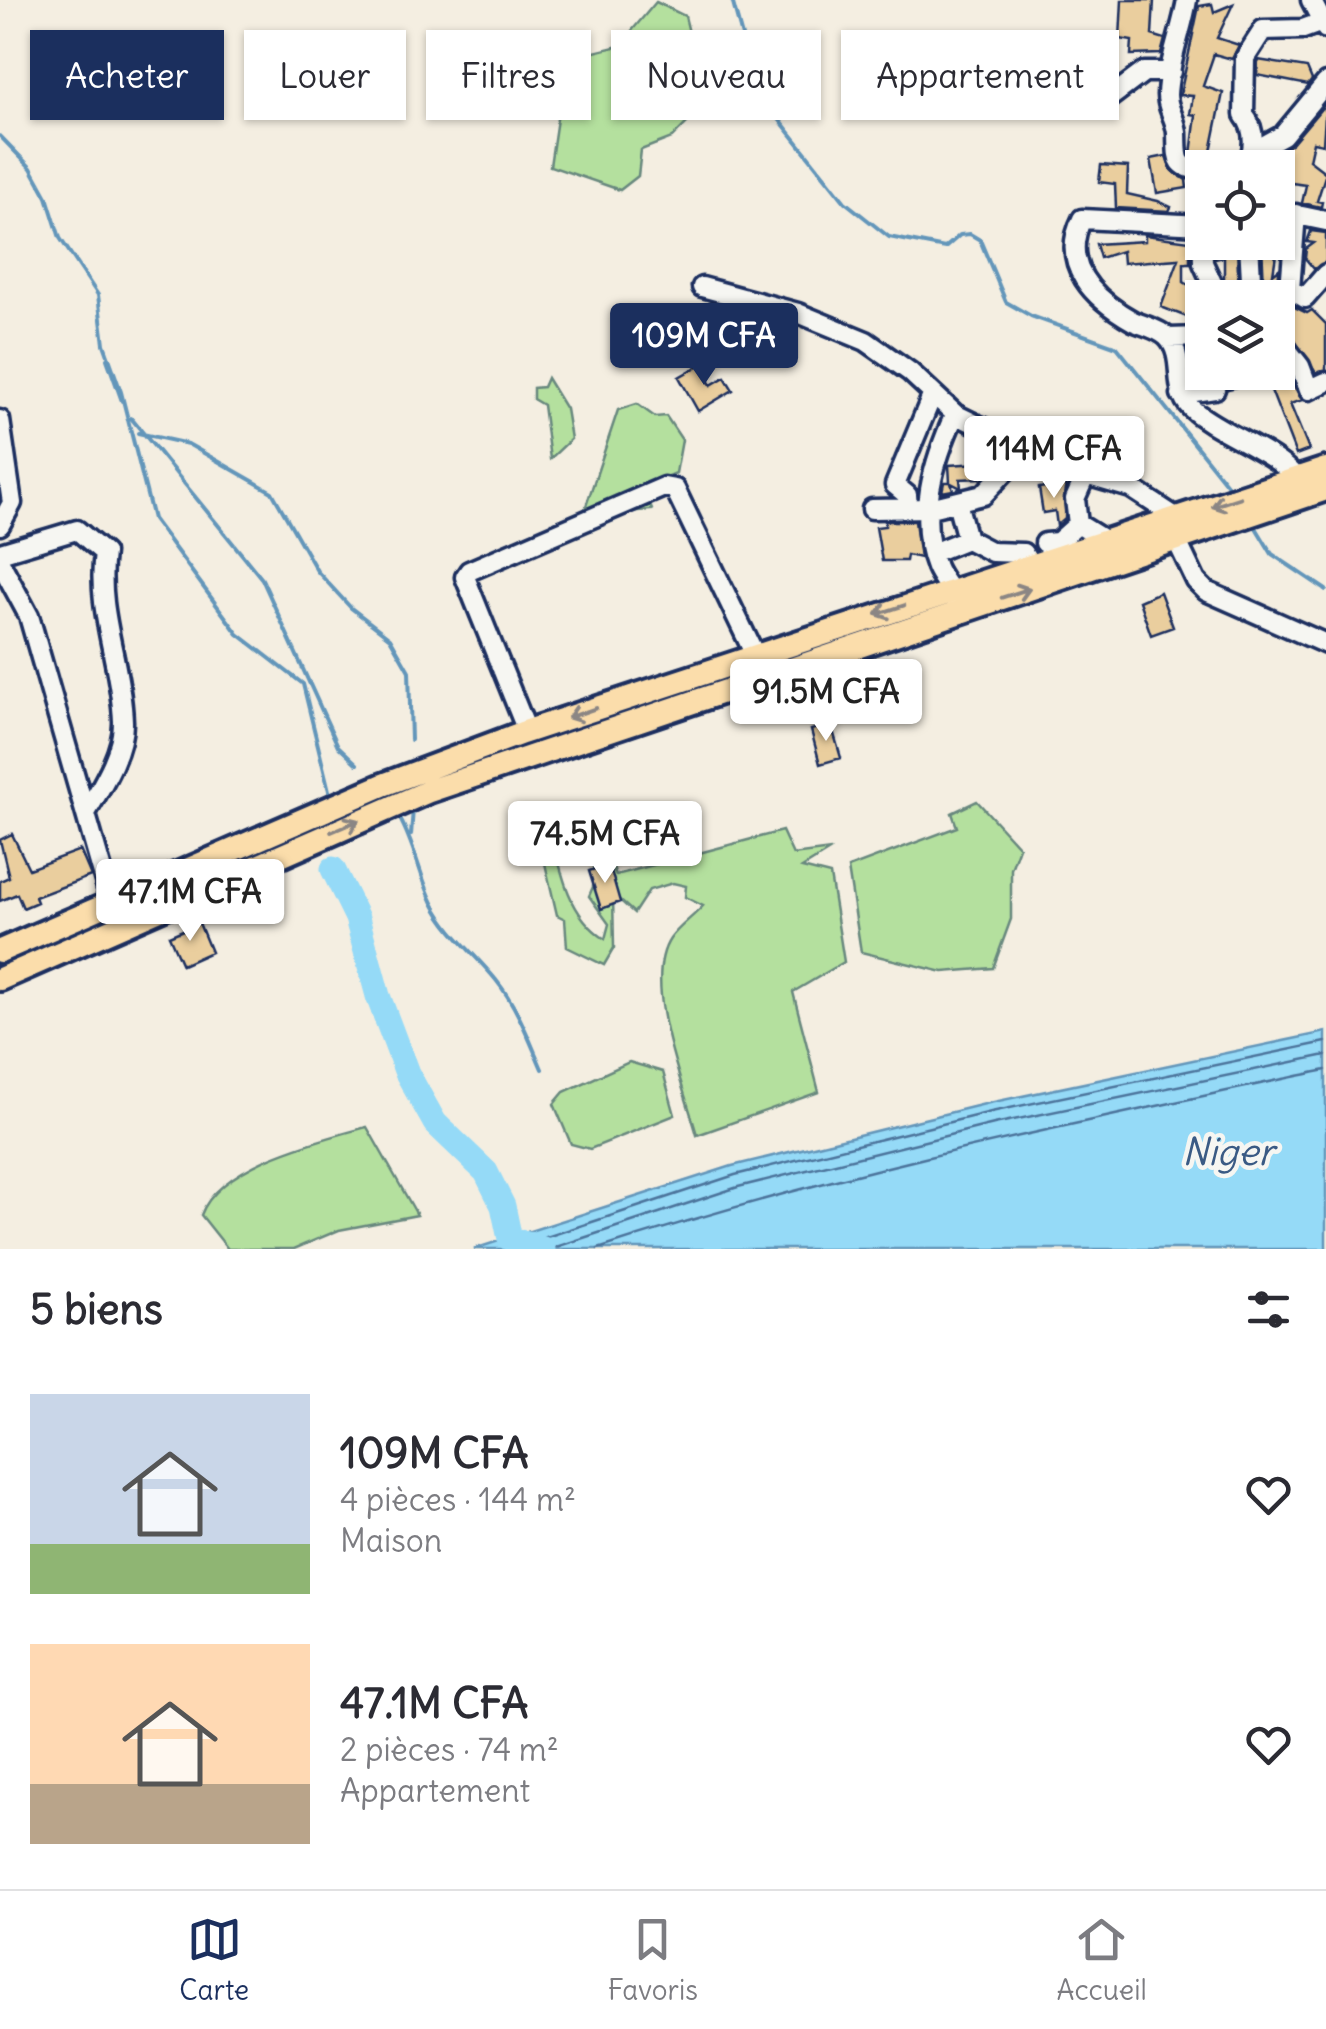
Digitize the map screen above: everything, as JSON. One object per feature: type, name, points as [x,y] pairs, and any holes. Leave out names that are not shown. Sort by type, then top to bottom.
[{"type":"main road","points":[[0,951],[383,786],[1309,488],[1326,469]]},
{"type":"main road","points":[[650,702],[754,655],[956,601],[1031,566],[1104,540],[1182,526]]},
{"type":"main road","points":[[0,979],[152,914],[527,739]]},
{"type":"main road","points":[[141,891],[152,914]]},
{"type":"street","points":[[1185,167],[1176,159],[1177,128],[1168,109],[1171,72],[1187,0]]},
{"type":"street","points":[[1251,150],[1250,122],[1244,115],[1246,58],[1263,30],[1324,25],[1311,0]]},
{"type":"street","points":[[1119,91],[1144,72],[1171,72]]},
{"type":"street","points":[[1263,150],[1283,135],[1326,83]]},
{"type":"street","points":[[1295,213],[1324,216]]},
{"type":"street","points":[[1185,338],[1168,338],[1132,320],[1082,282],[1074,254],[1082,219],[1202,225],[1203,263],[1211,280]]},
{"type":"street","points":[[1289,260],[1290,290],[1305,298],[1326,274]]},
{"type":"street","points":[[702,287],[798,313],[866,341],[910,372],[955,414],[1025,450],[1131,488],[1182,526],[1196,581],[1206,591],[1326,644]]},
{"type":"street","points":[[1168,338],[1178,355],[1181,394],[1211,425],[1269,457],[1309,488]]},
{"type":"street","points":[[1295,360],[1310,390],[1326,382]]},
{"type":"street","points":[[1181,394],[1208,390]]},
{"type":"street","points":[[908,508],[907,495],[894,485],[932,396]]},
{"type":"street","points":[[955,414],[937,457],[927,515],[932,553],[956,601]]},
{"type":"street","points":[[0,420],[12,504],[0,526]]},
{"type":"street","points":[[872,508],[930,508],[984,495],[1025,450]]},
{"type":"street","points":[[1078,524],[1075,499],[1086,474]]},
{"type":"street","points":[[527,739],[465,578],[469,571],[664,487],[675,488],[754,655]]},
{"type":"street","points":[[957,502],[967,540],[992,552],[1023,552],[1031,566]]},
{"type":"street","points":[[1078,524],[1104,540]]},
{"type":"street","points":[[1045,543],[1058,542],[1078,524]]},
{"type":"street","points":[[0,553],[78,530],[104,553],[99,583],[123,723],[107,777],[86,813]]},
{"type":"street","points":[[932,553],[947,551],[967,540]]},
{"type":"street","points":[[0,562],[28,616],[111,902]]},
{"type":"green space","points":[[656,2],[685,16],[688,30],[632,30]]},
{"type":"green space","points":[[611,48],[611,120],[690,120],[672,138],[641,150],[638,176],[620,190],[550,166],[557,120],[591,120],[591,53]]},
{"type":"green space","points":[[547,378],[566,409],[571,439],[550,459],[543,405],[533,399],[533,388],[543,387]]},
{"type":"green space","points":[[637,404],[655,417],[666,416],[682,440],[676,473],[643,487],[652,510],[583,515],[618,410]]},
{"type":"green space","points":[[977,801],[1019,847],[1011,869],[1011,919],[993,968],[943,972],[861,952],[848,868],[957,827],[952,813]]},
{"type":"green space","points":[[782,831],[793,855],[831,850],[802,868],[830,875],[844,962],[793,992],[819,1092],[697,1135],[668,1035],[660,981],[662,958],[670,939],[703,906],[685,897],[686,886],[673,883],[649,890],[634,913],[613,894],[614,948],[604,965],[567,947],[565,919],[557,915],[541,846],[553,836],[575,907],[605,939],[609,924],[589,896],[595,882],[591,849],[604,844],[616,875]]},
{"type":"green space","points":[[629,1062],[663,1072],[675,1115],[590,1149],[571,1144],[554,1104],[564,1092]]},
{"type":"green space","points":[[367,1127],[417,1215],[339,1230],[294,1249],[228,1249],[201,1215],[212,1197],[249,1168],[298,1147]]},
{"type":"water","name":"Niger","points":[[1326,1032],[1326,1249],[474,1249],[732,1166],[989,1103]]},
{"type":"building","points":[[1122,0],[1154,0],[1152,35],[1165,39],[1161,54],[1131,55],[1132,41],[1120,39]]},
{"type":"building","points":[[1212,4],[1214,12],[1233,4],[1217,38],[1239,45],[1232,59],[1214,54],[1203,86],[1223,93],[1211,150],[1192,150],[1196,115],[1190,114],[1193,96],[1180,95],[1199,6]]},
{"type":"building","points":[[1258,60],[1307,68],[1312,80],[1308,85],[1257,75]]},
{"type":"building","points":[[1326,103],[1323,144],[1313,142],[1309,160],[1326,173],[1317,201],[1322,202],[1321,207],[1302,203],[1306,185],[1295,183],[1295,150],[1281,150],[1292,143]]},
{"type":"building","points":[[1166,156],[1172,171],[1185,179],[1185,188],[1157,193],[1151,159]]},
{"type":"building","points":[[1101,165],[1128,167],[1127,194],[1158,201],[1171,207],[1169,211],[1116,208],[1115,184],[1099,182]]},
{"type":"building","points":[[1311,231],[1326,233],[1326,262],[1314,269],[1305,258],[1306,249],[1314,243],[1307,242]]},
{"type":"building","points":[[1145,235],[1185,240],[1185,260],[1190,263],[1184,263],[1185,316],[1161,307],[1179,259],[1123,263],[1122,251],[1100,258],[1096,244],[1145,241]]},
{"type":"building","points":[[1224,260],[1238,260],[1238,280],[1224,279]]},
{"type":"building","points":[[1263,260],[1275,260],[1273,274],[1279,269],[1279,280],[1264,280]]},
{"type":"building","points":[[1295,307],[1307,313],[1312,310],[1326,324],[1326,370],[1316,373],[1295,341]]},
{"type":"building","points":[[700,365],[711,385],[725,377],[733,390],[698,411],[679,377]]},
{"type":"building","points":[[1295,388],[1302,400],[1290,404],[1309,450],[1296,455],[1271,390]]},
{"type":"building","points":[[979,463],[980,478],[960,479],[961,488],[951,483],[953,490],[942,492],[944,482],[950,482],[949,465]]},
{"type":"building","points":[[1066,484],[1065,519],[1057,526],[1055,511],[1043,513],[1039,488]]},
{"type":"building","points":[[885,521],[915,521],[920,558],[907,555],[906,561],[882,561],[876,527],[885,526]]},
{"type":"building","points":[[1160,592],[1173,627],[1151,635],[1139,601]]},
{"type":"building","points":[[831,724],[841,758],[820,764],[811,730]]},
{"type":"building","points":[[12,834],[29,869],[80,850],[91,876],[35,897],[37,902],[23,908],[17,894],[0,901],[0,881],[9,877],[0,840]]},
{"type":"building","points":[[609,864],[620,902],[601,909],[589,871]]},
{"type":"building","points":[[199,923],[211,952],[182,965],[169,936]]},
{"type":"waterway","points":[[732,0],[749,62],[767,87],[779,119],[845,202],[889,237],[945,248],[960,235],[970,234],[980,240],[1006,302],[1031,316],[1117,347],[1233,492]]},
{"type":"waterway","points":[[0,136],[31,168],[47,197],[60,238],[98,295],[104,344],[121,392],[153,519],[238,634],[303,684],[331,799]]},
{"type":"waterway","points":[[107,359],[122,401]]},
{"type":"waterway","points":[[131,418],[262,579],[338,746],[357,764]]},
{"type":"waterway","points":[[138,433],[188,444],[272,492],[317,571],[351,608],[390,638],[409,671],[411,740]]},
{"type":"waterway","points":[[1252,521],[1272,554],[1326,590]]},
{"type":"waterway","points":[[411,835],[413,809]]},
{"type":"waterway","points":[[399,817],[439,914],[503,990],[542,1069]]},
{"type":"waterway","points":[[333,869],[357,918],[378,996],[407,1073],[435,1123],[486,1172],[503,1206],[510,1239],[543,1249]]}]
